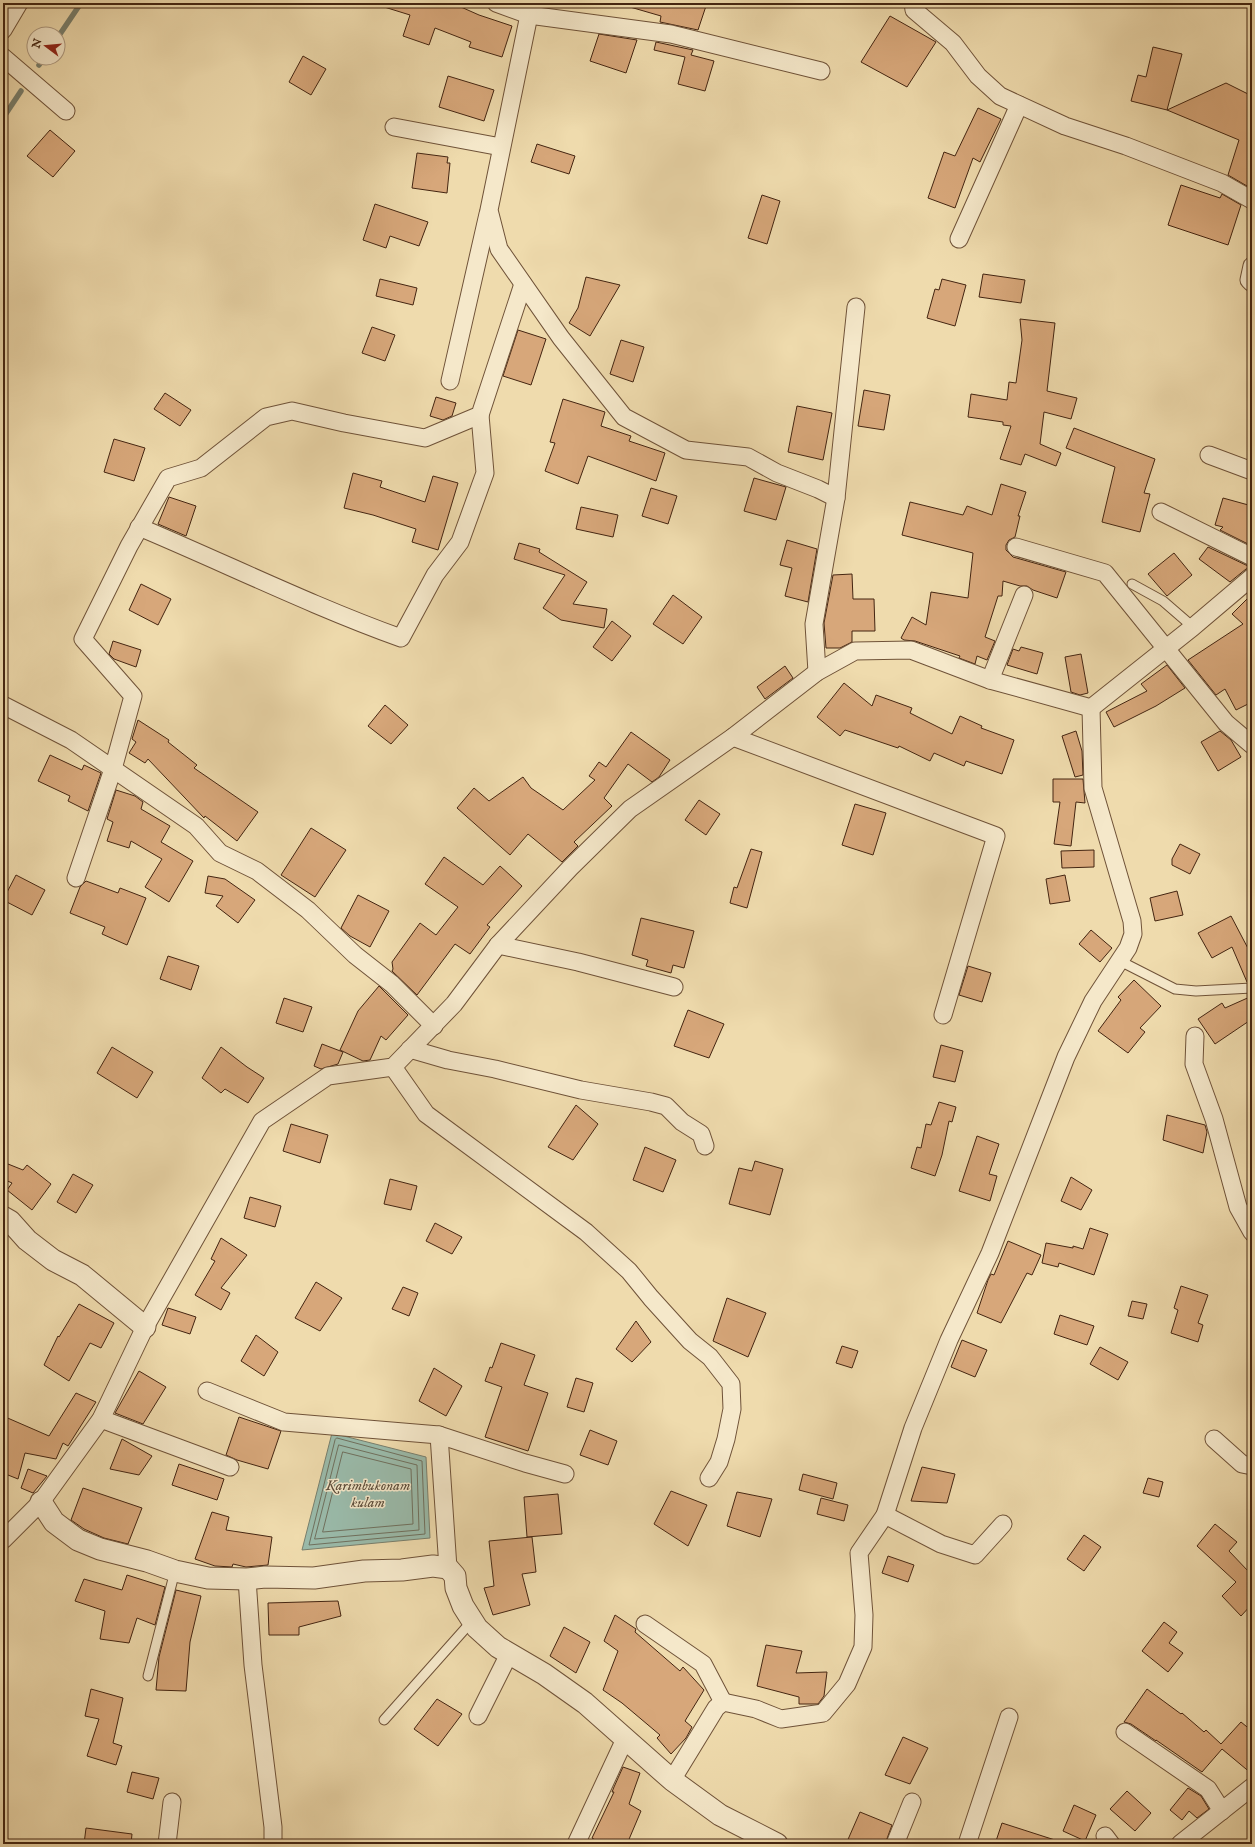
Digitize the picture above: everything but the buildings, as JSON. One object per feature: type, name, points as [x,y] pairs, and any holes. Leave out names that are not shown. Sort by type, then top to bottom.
[{"type":"street","points":[[3,30],[19,3]]},
{"type":"street","points":[[496,3],[671,34],[820,72]]},
{"type":"street","points":[[914,3],[914,10],[953,43],[978,76],[1000,96],[1065,126],[1126,146],[1222,183],[1252,200]]},
{"type":"street","points":[[450,382],[489,210],[527,9]]},
{"type":"street","points":[[3,57],[66,111]]},
{"type":"street","points":[[959,239],[1019,104]]},
{"type":"street","points":[[394,127],[501,147]]},
{"type":"street","points":[[489,210],[499,249],[562,338],[624,417],[686,450],[748,457],[777,474],[818,489],[836,498]]},
{"type":"street","points":[[1252,266],[1249,280],[1252,283]]},
{"type":"street","points":[[139,527],[348,619],[401,638],[435,575],[460,542],[485,473],[480,415],[523,284]]},
{"type":"street","points":[[817,672],[814,624],[836,498],[856,307]]},
{"type":"street","points":[[76,878],[113,769],[133,696],[83,639],[128,546],[168,478],[201,468],[266,417],[292,411],[344,423],[426,438],[480,415]]},
{"type":"street","points":[[1209,455],[1252,471]]},
{"type":"street","points":[[1161,512],[1252,557]]},
{"type":"street","points":[[1016,547],[1104,573],[1226,723],[1252,745]]},
{"type":"street","points":[[1091,708],[1193,627],[1252,577]]},
{"type":"street","points":[[990,680],[1024,595]]},
{"type":"street","points":[[3,1540],[41,1502],[100,1419],[145,1327],[262,1121],[328,1076],[393,1067],[454,1004],[498,946],[570,868],[630,809],[733,737],[817,672],[855,651],[911,650],[990,680],[1091,708]]},
{"type":"street","points":[[3,705],[71,740],[196,826],[220,853],[257,871],[308,910],[355,955],[392,984],[434,1026]]},
{"type":"street","points":[[723,1702],[756,1709],[781,1719],[823,1713],[847,1684],[863,1647],[864,1615],[859,1553],[885,1515],[913,1428],[949,1340],[990,1253],[1066,1057],[1093,1001],[1128,948],[1133,934],[1132,921],[1093,788],[1091,708]]},
{"type":"street","points":[[733,737],[996,836],[943,1015]]},
{"type":"street","points":[[498,946],[578,962],[674,987]]},
{"type":"street","points":[[1195,1036],[1194,1064],[1214,1119],[1238,1207],[1252,1232]]},
{"type":"street","points":[[410,1049],[448,1060],[495,1069],[580,1090],[666,1106],[682,1122],[701,1134],[705,1146]]},
{"type":"street","points":[[393,1067],[426,1114],[586,1232],[629,1271],[690,1342],[710,1357],[731,1384],[732,1410],[726,1439],[719,1462],[709,1478]]},
{"type":"street","points":[[3,1217],[10,1221],[27,1240],[42,1252],[53,1260],[82,1275],[145,1327]]},
{"type":"street","points":[[207,1391],[284,1422],[439,1435],[525,1464],[565,1474]]},
{"type":"street","points":[[100,1419],[230,1467]]},
{"type":"street","points":[[439,1435],[448,1568],[455,1576],[456,1588],[463,1606],[477,1628],[498,1647],[544,1674],[585,1703],[672,1780],[720,1816],[777,1844]]},
{"type":"street","points":[[1214,1439],[1242,1464],[1252,1466]]},
{"type":"street","points":[[41,1502],[54,1522],[78,1540],[100,1549],[147,1561],[175,1571],[208,1578],[247,1580],[265,1577],[314,1578],[364,1571],[402,1570],[433,1566],[448,1568]]},
{"type":"street","points":[[885,1515],[941,1544],[975,1555],[1003,1524]]},
{"type":"street","points":[[247,1580],[253,1665],[274,1844]]},
{"type":"street","points":[[645,1624],[703,1664],[723,1702]]},
{"type":"street","points":[[478,1716],[509,1654]]},
{"type":"street","points":[[672,1780],[716,1708],[723,1702]]},
{"type":"street","points":[[967,1844],[1009,1717]]},
{"type":"street","points":[[1125,1732],[1208,1789],[1222,1812]]},
{"type":"street","points":[[576,1844],[625,1739]]},
{"type":"street","points":[[1180,1844],[1252,1788]]},
{"type":"street","points":[[167,1844],[172,1802]]},
{"type":"street","points":[[895,1844],[912,1802]]},
{"type":"lane","points":[[1132,584],[1163,601],[1193,627]]},
{"type":"lane","points":[[1120,960],[1175,989],[1196,991],[1252,988]]},
{"type":"lane","points":[[148,1676],[175,1571]]},
{"type":"lane","points":[[384,1720],[472,1621]]},
{"type":"water","name":"Karimbukonam kulam","points":[[332,1433],[426,1457],[430,1538],[302,1550]]},
{"type":"waterway","points":[[65,26],[81,3]]},
{"type":"waterway","points":[[3,118],[21,91]]}]
